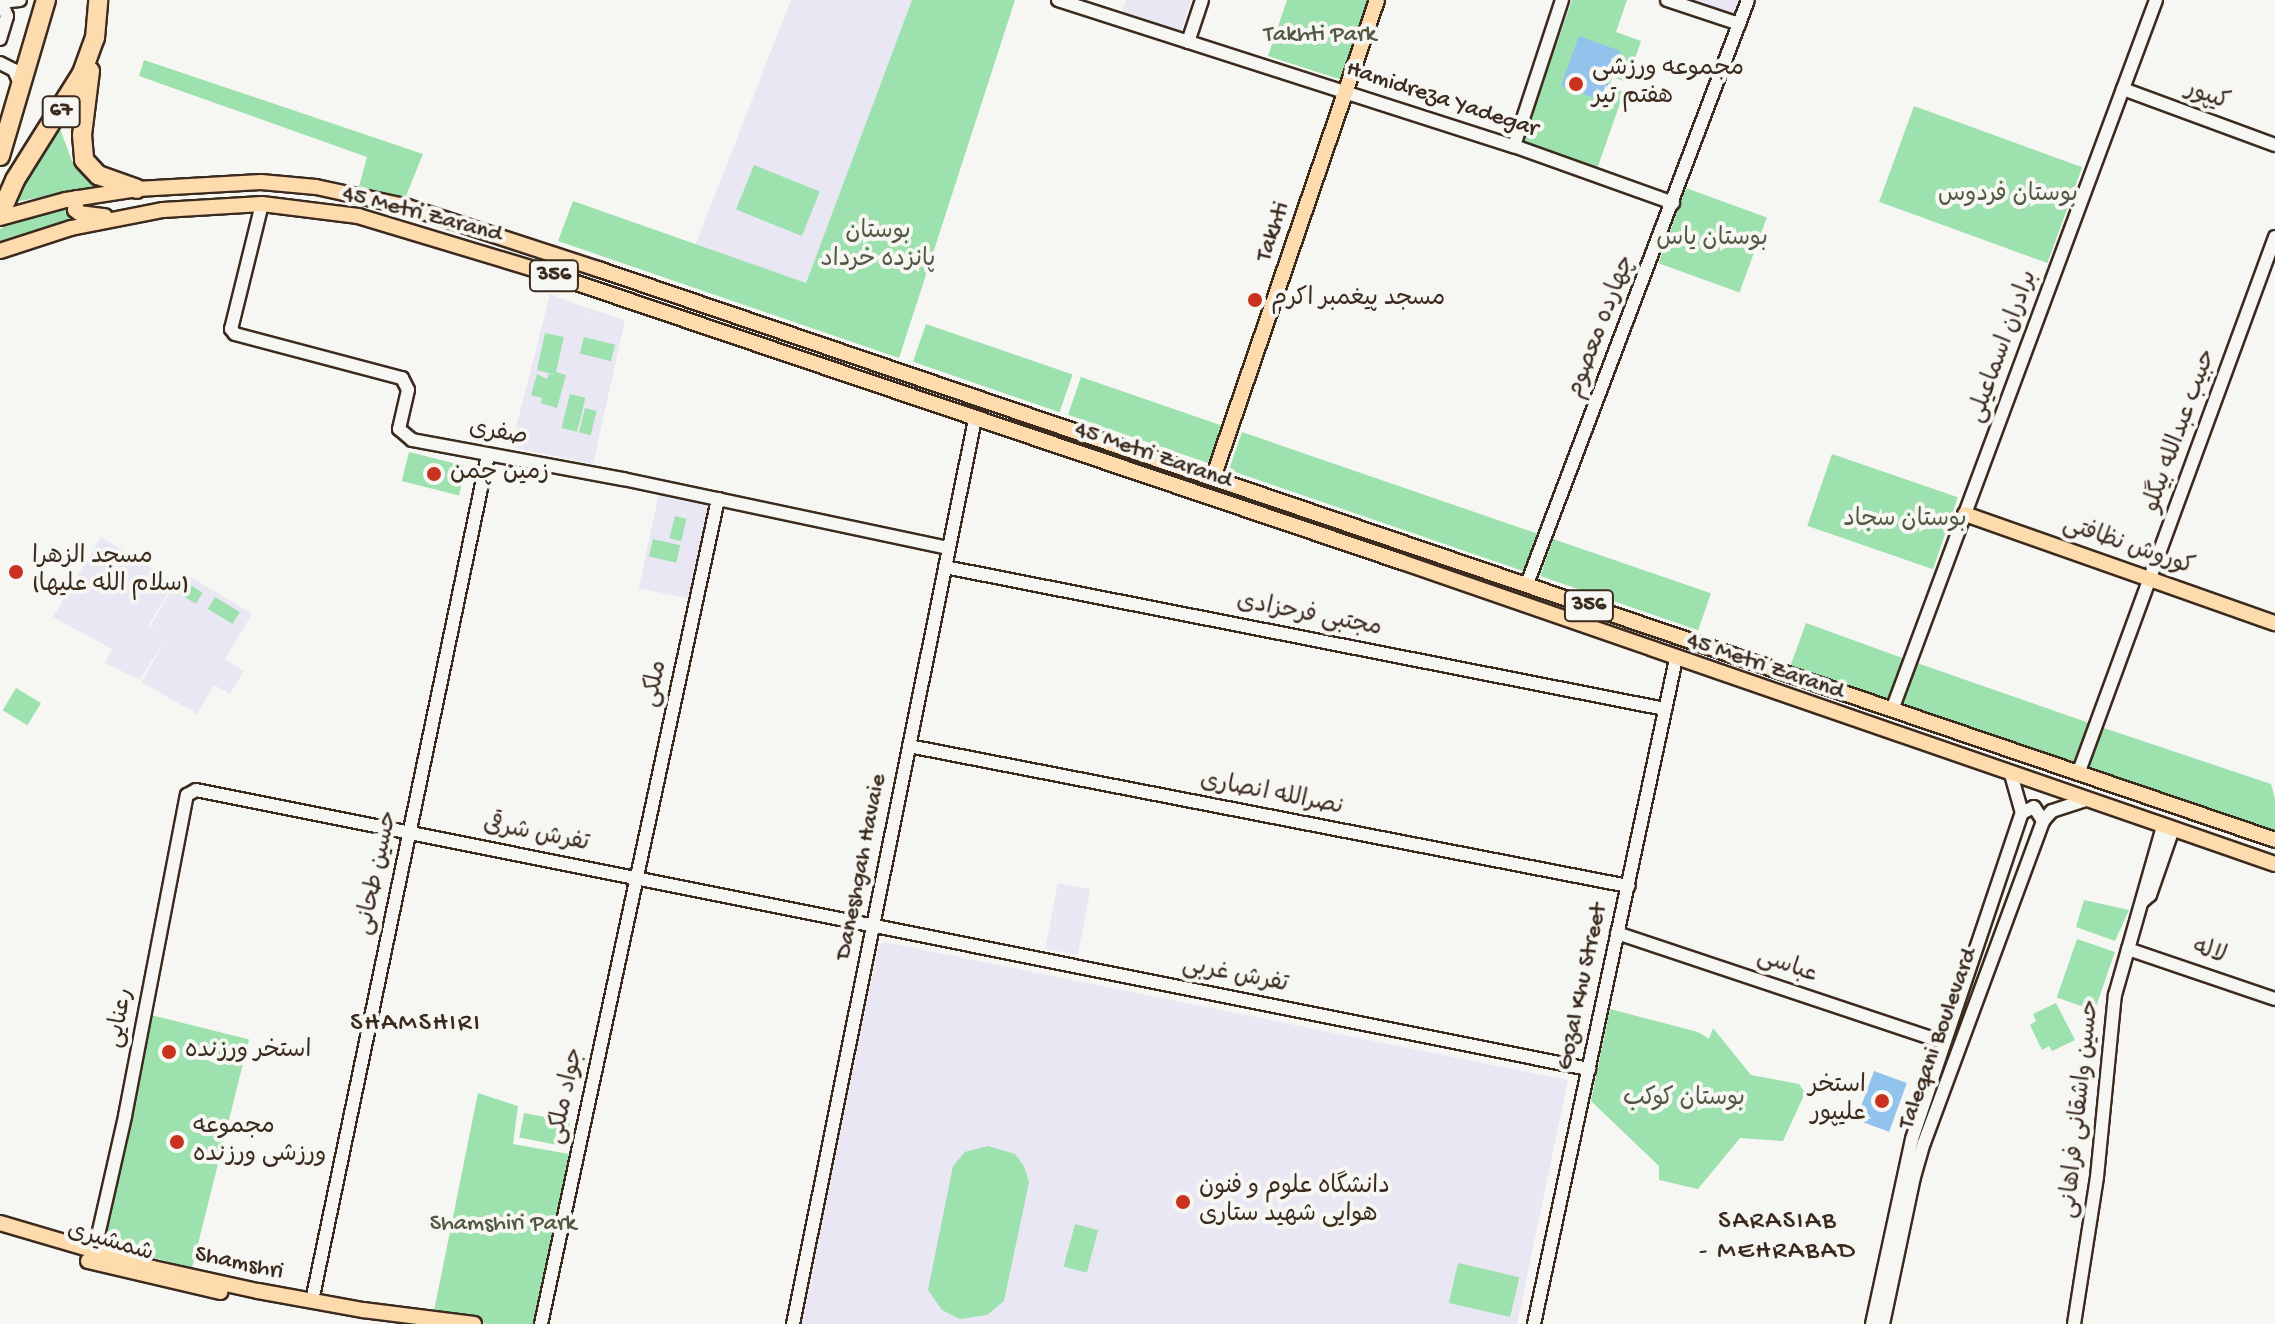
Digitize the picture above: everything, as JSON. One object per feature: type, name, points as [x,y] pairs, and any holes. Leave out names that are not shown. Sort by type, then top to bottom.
[{"type":"highway","name":"67","points":[[0,156],[46,0]]},
{"type":"highway","name":"67","points":[[0,216],[15,180],[74,90],[95,38],[98,0]]},
{"type":"highway","points":[[95,38],[82,135],[84,160],[98,175],[137,189]]},
{"type":"main road","name":"Takhti","points":[[1213,478],[1377,0]]},
{"type":"main road","name":"45 Metri Zarand","points":[[0,216],[77,198],[137,189],[261,182],[362,196],[553,254],[2275,840]]},
{"type":"main road","points":[[77,198],[75,210],[79,213],[120,217]]},
{"type":"main road","name":"45 Metri Zarand","points":[[0,251],[120,217],[163,210],[262,204],[358,216],[457,244],[1402,562],[2275,864]]},
{"type":"main road","points":[[911,397],[930,394],[924,380]]},
{"type":"main road","points":[[975,419],[979,400]]},
{"type":"main road","points":[[1025,436],[1019,424],[1031,417]]},
{"type":"main road","name":"کوروش نظافتی","points":[[1965,514],[2275,623]]},
{"type":"main road","points":[[2168,828],[2175,807]]},
{"type":"main road","points":[[2229,848],[2218,841],[2216,831],[2242,829]]},
{"type":"main road","name":"شمشیری","points":[[6,1230],[152,1274],[405,1324]]},
{"type":"main road","points":[[363,1314],[474,1324]]},
{"type":"street","points":[[0,39],[7,16],[0,2],[20,0]]},
{"type":"street","name":"Hamidreza Yadegar","points":[[1058,0],[1514,146],[1673,203]]},
{"type":"street","points":[[1188,42],[1202,0]]},
{"type":"street","points":[[1514,146],[1562,0]]},
{"type":"street","points":[[1667,0],[1739,24]]},
{"type":"street","name":"چهارده معصوم","points":[[1527,584],[1748,0]]},
{"type":"street","name":"برادران اسماعیلی","points":[[1892,710],[2156,0]]},
{"type":"street","points":[[0,63],[14,70],[21,86]]},
{"type":"street","name":"کیپور","points":[[2123,89],[2275,145]]},
{"type":"street","name":"صفری","points":[[262,204],[230,324],[235,334],[402,378],[408,390],[399,429],[403,436],[949,548]]},
{"type":"street","name":"حبیب عبدالله بیگلو","points":[[2078,774],[2275,237]]},
{"type":"street","name":"Daneshgah Havaie","points":[[793,1324],[975,419]]},
{"type":"street","name":"حسین طحانی","points":[[305,1304],[488,455]]},
{"type":"street","name":"ملکی","points":[[637,878],[718,499]]},
{"type":"street","name":"مجتبی فرحزادی","points":[[945,567],[1665,709]]},
{"type":"street","name":"Gozal Khu Street","points":[[1534,1324],[1676,659]]},
{"type":"street","name":"نصرالله انصاری","points":[[909,746],[1628,886]]},
{"type":"street","points":[[2011,774],[2022,813],[2034,807],[2043,821],[2052,811],[2085,800]]},
{"type":"street","name":"تفرش شرقی","points":[[190,791],[409,832],[873,927]]},
{"type":"street","name":"رعنایی","points":[[93,1257],[190,791]]},
{"type":"street","name":"Taleqani Boulevard","points":[[1872,1324],[1943,1042],[2022,813]]},
{"type":"street","name":"Taleqani Boulevard","points":[[1883,1324],[1908,1176],[2043,821]]},
{"type":"street","name":"حسین واشقانی فراهانی","points":[[2074,1324],[2097,1177],[2115,995],[2143,901],[2142,891],[2168,828]]},
{"type":"street","name":"جواد ملکی","points":[[541,1324],[637,878]]},
{"type":"street","name":"تفرش غربی","points":[[873,927],[1589,1069]]},
{"type":"street","name":"عباسی","points":[[1617,933],[1943,1042]]},
{"type":"street","name":"لاله","points":[[2128,949],[2275,999]]},
{"type":"shaded area","points":[[791,0],[912,0],[806,283],[695,246]]},
{"type":"shaded area","points":[[1126,0],[1191,0],[1181,31],[1122,12]]},
{"type":"shaded area","points":[[1680,0],[1740,0],[1733,18]]},
{"type":"shaded area","points":[[550,294],[587,308],[585,321],[588,308],[625,320],[593,464],[511,447]]},
{"type":"shaded area","points":[[659,493],[709,504],[689,598],[639,588]]},
{"type":"shaded area","points":[[101,537],[174,582],[149,625],[161,633],[151,625],[182,572],[252,614],[225,659],[244,671],[230,694],[214,685],[197,714],[142,682],[167,636],[140,680],[105,663],[112,649],[53,617]]},
{"type":"shaded area","points":[[1058,883],[1090,889],[1078,955],[1045,949]]},
{"type":"shaded area","name":"دانشگاه علوم و فنون هوایی شهید ستاری","points":[[884,942],[1568,1080],[1517,1324],[798,1324],[879,945]]},
{"type":"green space","name":"بوستان پانزده خرداد","points":[[912,0],[1015,0],[899,358],[558,241],[573,201],[806,283]]},
{"type":"green space","name":"Takhti Park","points":[[1287,0],[1369,0],[1342,80],[1268,56]]},
{"type":"green space","name":"مجموعه ورزشی هفتم تیر","points":[[1572,0],[1627,0],[1616,32],[1641,41],[1627,82],[1613,77],[1609,86],[1624,92],[1597,169],[1522,143]]},
{"type":"green space","points":[[144,60],[423,154],[406,196],[403,199],[358,190],[367,157],[139,76]]},
{"type":"green space","name":"بوستان فردوس","points":[[1914,106],[2082,167],[2047,263],[1879,202]]},
{"type":"green space","points":[[60,129],[72,161],[86,174],[108,185],[14,202]]},
{"type":"green space","points":[[754,165],[820,192],[802,236],[736,210]]},
{"type":"green space","name":"بوستان یاس","points":[[1686,188],[1767,217],[1739,293],[1659,263]]},
{"type":"green space","points":[[69,205],[70,215],[86,222],[0,246],[0,229],[12,222]]},
{"type":"green space","points":[[926,324],[1073,374],[1060,412],[913,362]]},
{"type":"green space","points":[[545,333],[564,337],[556,372],[566,375],[557,408],[541,403],[542,398],[531,395],[537,374],[547,379],[549,374],[556,375],[537,370]]},
{"type":"green space","points":[[584,337],[615,345],[611,361],[580,353]]},
{"type":"green space","points":[[1081,377],[1227,427],[1214,465],[1068,415]]},
{"type":"green space","points":[[570,394],[586,398],[577,432],[562,428]]},
{"type":"green space","points":[[585,408],[597,411],[591,435],[579,432]]},
{"type":"green space","points":[[1242,432],[1540,535],[1527,572],[1229,470]]},
{"type":"green space","name":"زمین چمن","points":[[409,452],[466,466],[459,495],[402,481]]},
{"type":"green space","name":"بوستان سجاد","points":[[1832,454],[1958,497],[1933,569],[1807,526]]},
{"type":"green space","points":[[675,516],[687,519],[681,541],[669,538]]},
{"type":"green space","points":[[653,539],[680,545],[676,563],[649,557]]},
{"type":"green space","points":[[1553,539],[1711,593],[1698,630],[1540,576]]},
{"type":"green space","points":[[184,581],[203,593],[196,604],[177,592]]},
{"type":"green space","points":[[215,597],[240,612],[233,624],[208,609]]},
{"type":"green space","points":[[1806,623],[1907,660],[1889,707],[1789,670]]},
{"type":"green space","points":[[1917,663],[2089,723],[2074,762],[2071,764],[1900,708]]},
{"type":"green space","points":[[16,688],[41,703],[27,725],[3,710]]},
{"type":"green space","points":[[2098,726],[2271,784],[2275,799],[2275,835],[2087,772],[2085,763]]},
{"type":"green space","points":[[2084,900],[2129,910],[2115,941],[2076,927]]},
{"type":"green space","points":[[2077,939],[2115,952],[2095,1011],[2057,998]]},
{"type":"green space","points":[[2056,1003],[2075,1040],[2052,1051],[2049,1046],[2042,1050],[2030,1025],[2036,1021],[2033,1014]]},
{"type":"green space","name":"بوستان کوکب","points":[[1610,1009],[1698,1032],[1709,1039],[1713,1028],[1751,1075],[1799,1084],[1805,1093],[1783,1141],[1740,1138],[1698,1189],[1659,1180],[1659,1166],[1591,1101]]},
{"type":"green space","name":"مجموعه ورزشی ورزنده","points":[[151,1015],[249,1039],[192,1267],[94,1243]]},
{"type":"green space","name":"Shamshiri Park","points":[[478,1093],[518,1106],[513,1144],[569,1154],[533,1324],[489,1324],[433,1316]]},
{"type":"green space","points":[[524,1113],[570,1122],[565,1147],[519,1138]]},
{"type":"green space","points":[[988,1146],[1015,1154],[1024,1166],[1029,1182],[1004,1301],[987,1315],[960,1319],[942,1310],[928,1290],[953,1166],[965,1152]]},
{"type":"green space","points":[[1075,1224],[1098,1230],[1087,1273],[1064,1267]]},
{"type":"green space","points":[[1458,1263],[1519,1277],[1510,1317],[1449,1303]]},
{"type":"water","points":[[1579,36],[1620,51],[1602,101],[1561,86]]},
{"type":"water","name":"استخر علیپور","points":[[1874,1071],[1907,1083],[1889,1132],[1856,1120]]},
{"type":"place","name":"مجموعه ورزشی هفتم تیر","points":[[1576,84]]},
{"type":"place","name":"مسجد پیغمبر اکرم","points":[[1255,300]]},
{"type":"place","name":"زمین چمن","points":[[434,474]]},
{"type":"place","name":"مسجد الزهرا (سلام الله علیها)","points":[[16,572]]},
{"type":"place","name":"استخر ورزنده","points":[[169,1052]]},
{"type":"place","name":"استخر علیپور","points":[[1882,1101]]},
{"type":"place","name":"مجموعه ورزشی ورزنده","points":[[177,1142]]},
{"type":"place","name":"دانشگاه علوم و فنون هوایی شهید ستاری","points":[[1183,1202]]},
{"type":"district","name":"SHAMSHIRI","points":[[416,1025]]},
{"type":"district","name":"SARASIAB - MEHRABAD","points":[[1778,1238]]}]
